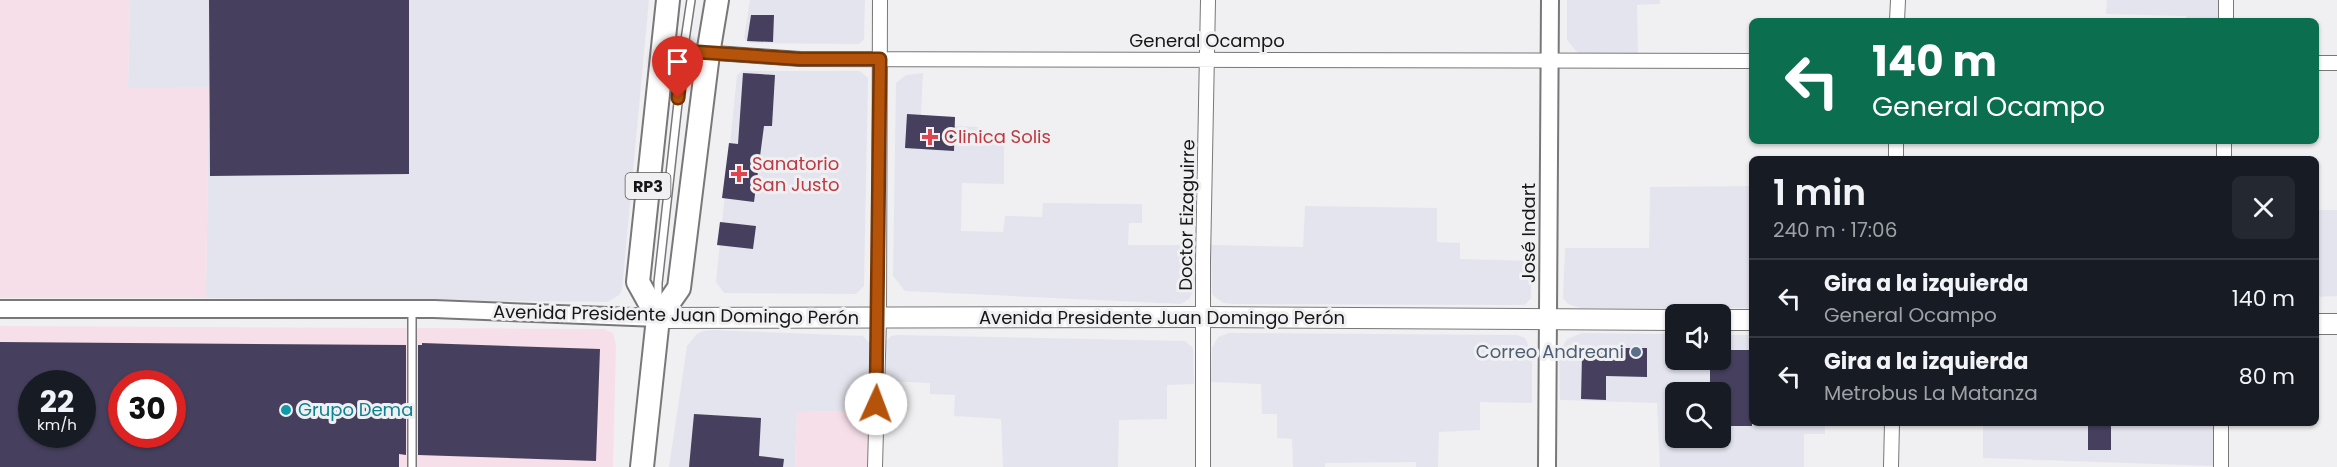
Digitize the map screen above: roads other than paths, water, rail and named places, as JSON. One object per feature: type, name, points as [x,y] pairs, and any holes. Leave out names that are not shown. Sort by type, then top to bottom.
[{"type":"highway","name":"RP3","points":[[658,318],[638,282],[672,50],[668,0]]},
{"type":"highway","name":"RP3","points":[[642,467],[658,318],[679,288],[708,54],[717,0]]},
{"type":"main road","name":"Avenida Presidente Juan Domingo Perón","points":[[658,318],[1204,317],[1665,320]]},
{"type":"main road","points":[[1731,320],[1749,320]]},
{"type":"main road","points":[[2319,324],[2337,324]]},
{"type":"street","points":[[874,467],[879,319],[880,0]]},
{"type":"street","name":"Doctor Eizaguirre","points":[[1203,467],[1203,249],[1208,0]]},
{"type":"street","name":"José Indart","points":[[1546,467],[1551,0]]},
{"type":"street","points":[[1898,0],[1898,18]]},
{"type":"street","points":[[2226,0],[2226,18]]},
{"type":"street","name":"General Ocampo","points":[[672,50],[800,59],[1749,62]]},
{"type":"street","points":[[2319,63],[2337,63]]},
{"type":"street","name":"Avenida Presidente Juan Domingo Perón","points":[[0,309],[412,309],[658,318]]},
{"type":"street","points":[[1891,467],[1892,426]]},
{"type":"street","points":[[2221,426],[2221,467]]},
{"type":"lane","points":[[672,50],[692,0]]},
{"type":"lane","points":[[708,54],[710,0]]},
{"type":"lane","points":[[412,309],[412,467]]},
{"type":"place","name":"Clinica Solis","points":[[930,137]]},
{"type":"place","name":"Sanatorio San Justo","points":[[739,174]]},
{"type":"place","name":"Correo Andreani","points":[[1636,352]]},
{"type":"place","name":"Grupo Dema","points":[[286,410]]}]
